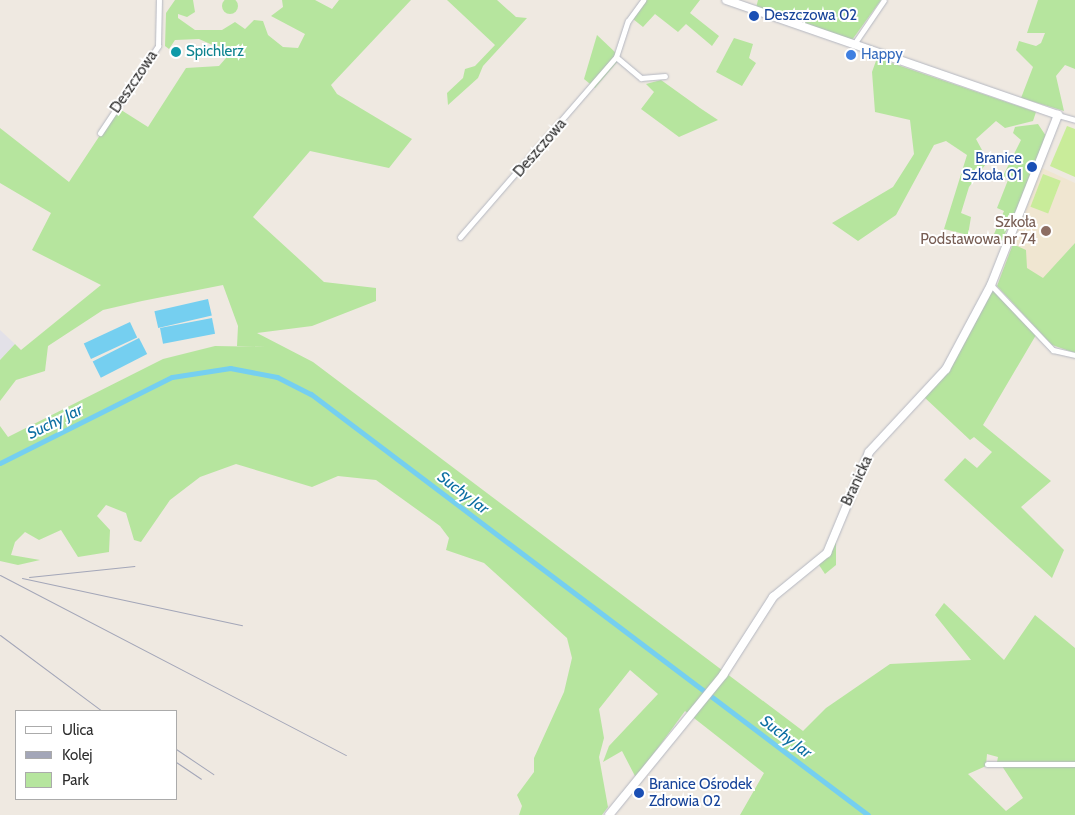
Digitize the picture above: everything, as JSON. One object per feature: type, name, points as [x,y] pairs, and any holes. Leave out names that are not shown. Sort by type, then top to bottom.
[{"type":"street","name":"Deszczowa","points":[[100,133],[158,46],[158,0]]},
{"type":"street","name":"Deszczowa","points":[[460,237],[616,57],[628,21],[643,0]]},
{"type":"street","points":[[726,0],[1075,120]]},
{"type":"street","points":[[854,44],[884,0]]},
{"type":"street","points":[[616,57],[641,78],[665,76]]},
{"type":"street","name":"Branicka","points":[[609,815],[720,678],[774,597],[827,553],[866,457],[946,369],[991,285],[1058,115]]},
{"type":"street","points":[[991,285],[1053,350],[1075,355]]},
{"type":"street","points":[[987,764],[1075,764]]},
{"type":"shaded area","name":"Szkoła Podstawowa nr 74","points":[[1042,168],[1075,183],[1075,243],[1033,290],[1000,277]]},
{"type":"shaded area","points":[[0,330],[15,344],[0,360]]},
{"type":"green space","points":[[227,-1],[233,-1],[237,3],[237,9],[230,14],[222,6]]},
{"type":"green space","points":[[175,0],[193,0],[195,12],[187,17],[178,14],[178,18],[195,30],[222,30],[235,22],[245,29],[254,20],[263,21],[268,35],[283,47],[298,48],[305,34],[271,16],[283,7],[282,0],[315,0],[332,9],[339,0],[411,0],[331,85],[337,94],[412,139],[389,168],[310,151],[253,217],[324,282],[376,288],[376,301],[312,326],[257,333],[313,362],[803,731],[826,708],[890,664],[971,660],[935,615],[944,603],[1004,660],[1035,615],[1075,648],[1075,762],[997,762],[998,757],[987,754],[986,766],[968,774],[1006,811],[1023,798],[1002,766],[1075,765],[1075,815],[740,815],[764,773],[685,711],[636,778],[622,751],[603,762],[609,746],[658,694],[630,670],[599,709],[604,738],[599,757],[608,807],[602,815],[519,815],[522,806],[517,795],[534,772],[534,758],[564,692],[572,658],[567,638],[484,563],[446,550],[449,538],[440,526],[376,480],[338,476],[312,487],[236,464],[200,477],[170,500],[141,542],[134,540],[126,513],[106,505],[97,516],[110,530],[109,552],[78,557],[61,530],[39,540],[25,532],[15,542],[11,555],[40,560],[18,565],[0,561],[0,426],[8,437],[163,359],[215,346],[266,347],[237,346],[238,326],[223,285],[142,301],[103,310],[48,346],[45,371],[16,380],[0,401],[0,360],[15,344],[21,350],[101,285],[32,250],[51,213],[0,183],[0,128],[69,182],[118,108],[148,127],[186,68],[219,66],[226,58],[217,47],[199,39],[175,40],[169,49],[165,46],[166,13]]},
{"type":"green space","points":[[447,0],[497,0],[516,17],[527,18],[483,66],[478,78],[448,105],[447,93],[463,78],[465,69],[475,66],[495,45]]},
{"type":"green space","points":[[645,0],[700,0],[690,13],[719,36],[712,46],[686,24],[678,32],[655,14],[643,27],[633,19]]},
{"type":"green space","points":[[758,0],[881,0],[852,40],[756,8]]},
{"type":"green space","points":[[1038,0],[1075,0],[1075,69],[1065,65],[1056,76],[1064,111],[1021,98],[1033,67],[1016,50],[1019,41],[1036,46],[1041,43],[1045,33],[1027,33]]},
{"type":"green space","points":[[597,35],[617,54],[618,61],[595,88],[584,79]]},
{"type":"green space","points":[[734,38],[753,44],[749,58],[756,63],[742,86],[716,72]]},
{"type":"green space","points":[[877,58],[1036,112],[1033,121],[1005,128],[996,121],[976,139],[988,161],[969,187],[961,213],[971,217],[968,235],[944,229],[967,155],[946,141],[934,145],[896,215],[858,241],[832,223],[893,187],[914,154],[910,120],[875,112],[872,72]]},
{"type":"green space","points":[[661,80],[718,120],[679,137],[641,109],[654,92],[646,84]]},
{"type":"green space","points":[[1038,124],[1046,136],[1020,205],[1000,243],[991,241],[1004,211],[997,208],[1008,180],[1003,176],[1021,140],[1013,133],[1015,127]]},
{"type":"green space","points":[[1067,126],[1075,129],[1075,177],[1050,166]]},
{"type":"green space","points":[[1043,174],[1061,181],[1048,213],[1030,207]]},
{"type":"green space","points":[[1075,243],[1075,353],[1052,345],[997,286],[1013,244],[1026,250],[1027,268],[1043,278]]},
{"type":"green space","points":[[993,290],[1036,335],[983,425],[1051,481],[1021,507],[1064,550],[1052,578],[944,480],[965,458],[977,468],[992,452],[974,437],[970,440],[924,397]]},
{"type":"green space","points":[[836,540],[836,565],[825,574],[819,565]]},
{"type":"water","points":[[208,299],[212,316],[158,328],[154,311]]},
{"type":"water","points":[[212,318],[215,334],[163,344],[160,328]]},
{"type":"water","points":[[130,322],[137,337],[91,359],[84,344]]},
{"type":"water","points":[[139,338],[147,354],[101,378],[93,362]]},
{"type":"waterway","name":"Suchy Jar","points":[[0,463],[172,377],[230,368],[277,377],[311,394],[868,815]]},
{"type":"railway","points":[[29,577],[134,566]]},
{"type":"railway","points":[[0,575],[346,755]]},
{"type":"railway","points":[[22,578],[242,625]]},
{"type":"railway","points":[[0,635],[101,710]]},
{"type":"railway","points":[[178,750],[213,774]]},
{"type":"railway","points":[[178,763],[201,779]]},
{"type":"place","name":"Deszczowa 02","points":[[754,16]]},
{"type":"place","name":"Spichlerz","points":[[176,52]]},
{"type":"place","name":"Happy","points":[[851,55]]},
{"type":"place","name":"Branice Szkoła 01","points":[[1032,167]]},
{"type":"place","name":"Szkoła Podstawowa nr 74","points":[[1046,231]]},
{"type":"place","name":"Branice Ośrodek Zdrowia 02","points":[[639,793]]}]
